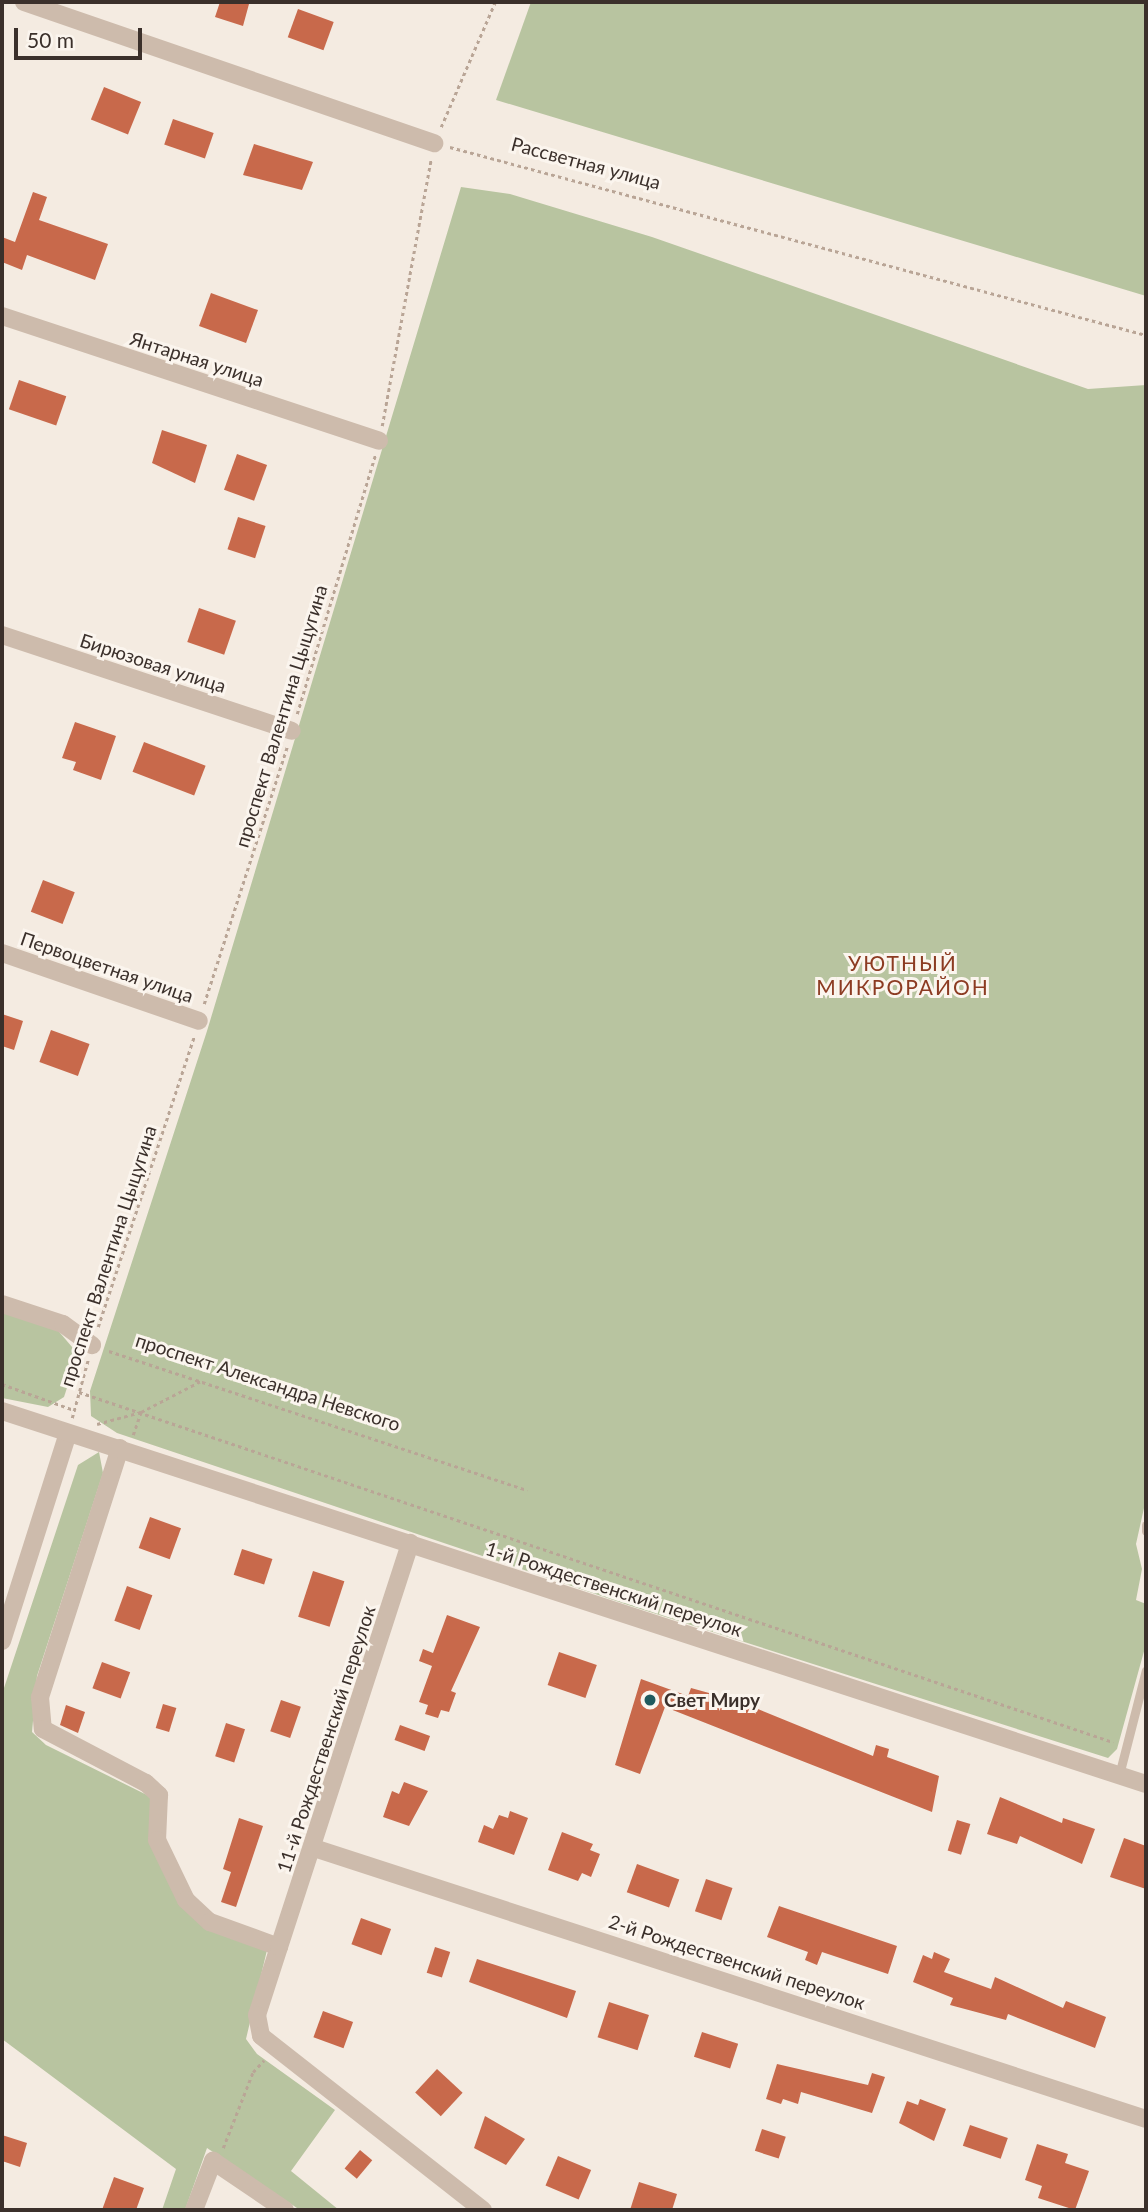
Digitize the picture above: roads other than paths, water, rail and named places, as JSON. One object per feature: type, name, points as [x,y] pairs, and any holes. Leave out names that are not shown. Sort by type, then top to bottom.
[{"type":"street","points":[[24,2],[434,143]]},
{"type":"street","name":"Янтарная улица","points":[[2,316],[379,442]]},
{"type":"street","name":"Бирюзовая улица","points":[[2,635],[292,731]]},
{"type":"street","name":"Первоцветная улица","points":[[2,953],[199,1021]]},
{"type":"street","points":[[2,1304],[63,1324],[92,1345]]},
{"type":"street","name":"1-й Рождественский переулок","points":[[2,1411],[1146,1784]]},
{"type":"street","points":[[2,1641],[68,1433]]},
{"type":"street","points":[[120,1448],[37,1713],[54,1739],[159,1795],[157,1840],[187,1900],[210,1922],[279,1947]]},
{"type":"street","name":"11-й Рождественский переулок","points":[[410,1543],[314,1847],[257,2015],[261,2036],[274,2050],[483,2210]]},
{"type":"street","name":"2-й Рождественский переулок","points":[[314,1847],[1146,2119]]},
{"type":"street","points":[[194,2210],[212,2161],[285,2210]]},
{"type":"lane","points":[[1146,1525],[1146,1531]]},
{"type":"lane","points":[[1119,1776],[1146,1670]]},
{"type":"place","name":"Свет Миру","points":[[650,1700]]},
{"type":"district","name":"УЮТНЫЙ МИКРОРАЙОН","points":[[903,975]]}]
